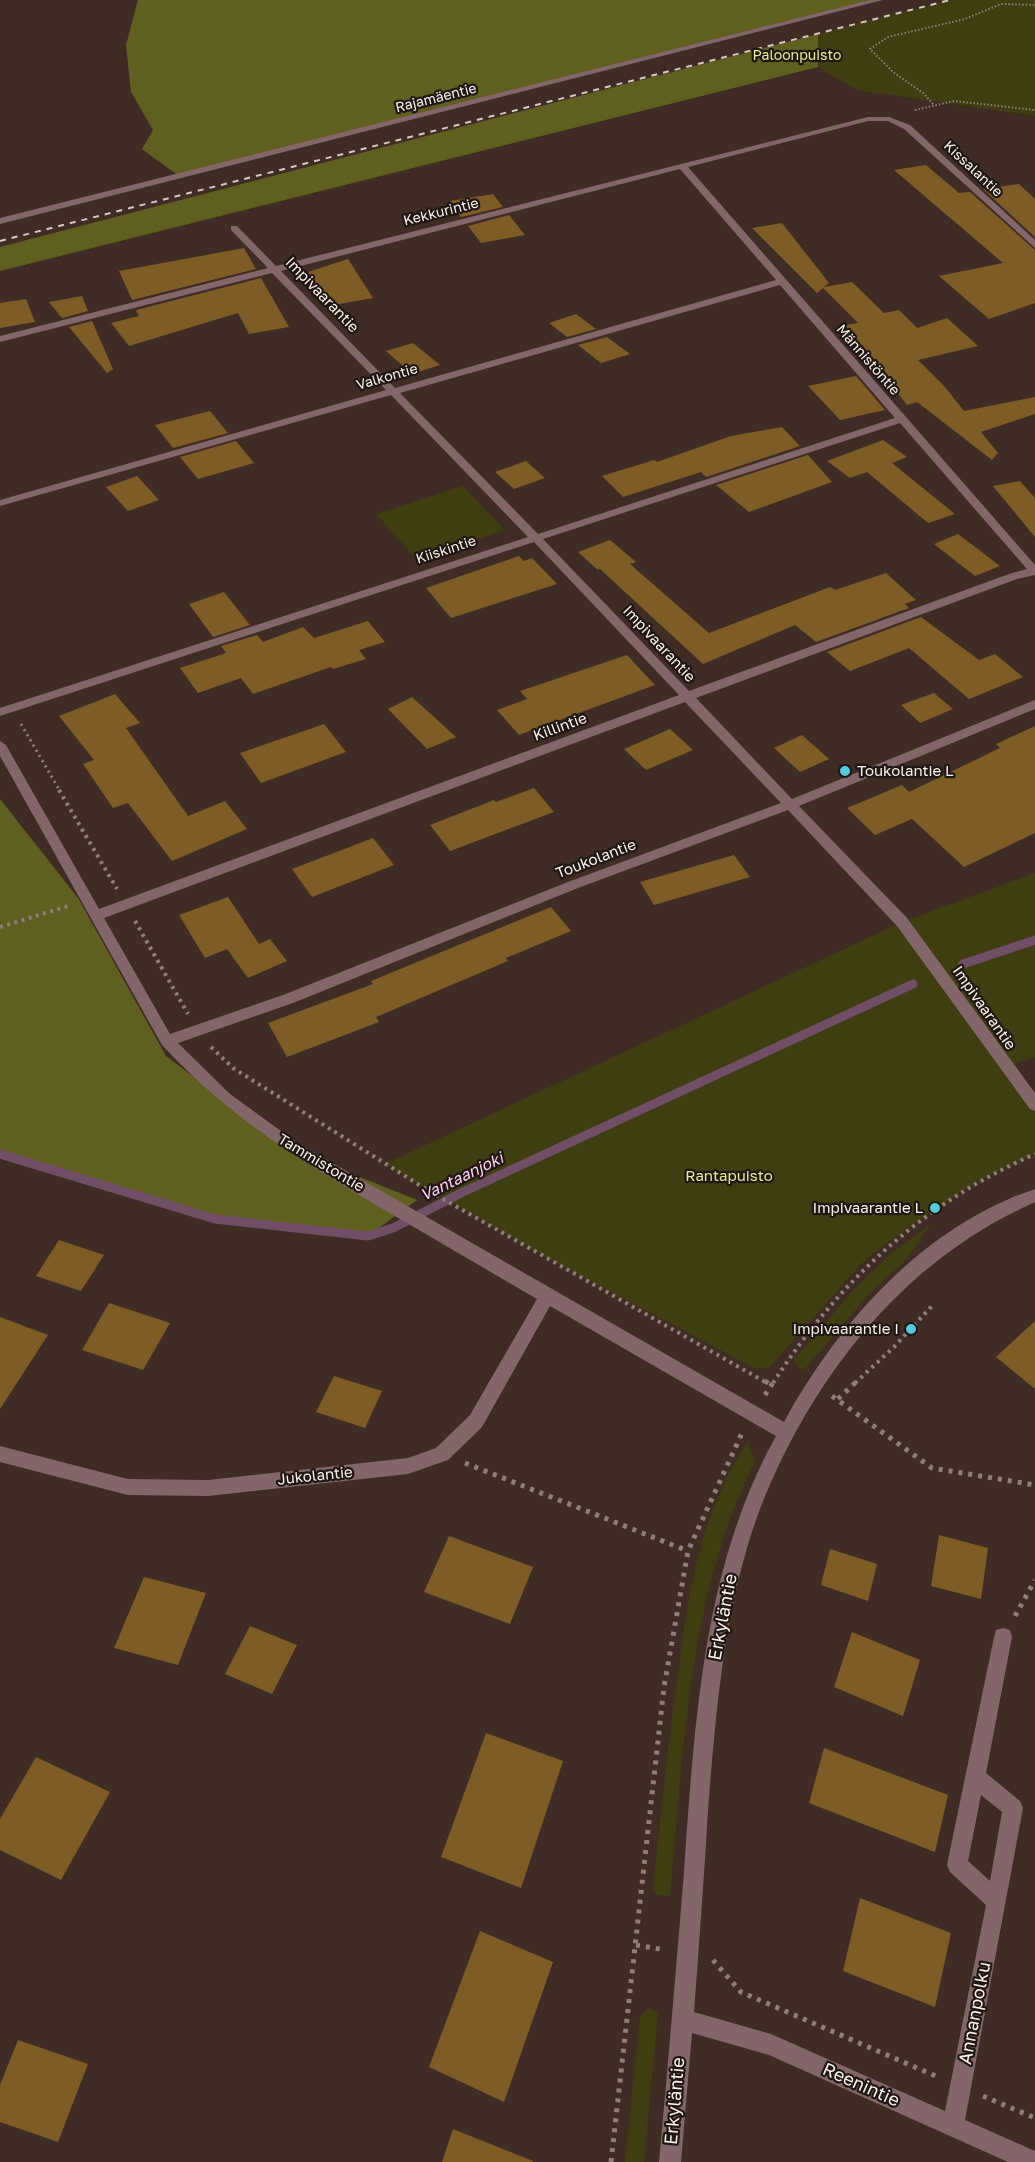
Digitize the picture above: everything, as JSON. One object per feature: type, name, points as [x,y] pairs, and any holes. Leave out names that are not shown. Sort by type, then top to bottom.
[{"type":"street","name":"Rajamäentie","points":[[0,220],[879,0]]},
{"type":"street","name":"Kekkurintie","points":[[0,339],[853,122],[889,118]]},
{"type":"street","name":"Kissalantie","points":[[889,118],[908,127],[1035,245]]},
{"type":"street","name":"Männistöntie","points":[[681,165],[1034,571]]},
{"type":"street","name":"Impivaarantie","points":[[234,228],[535,537],[902,922],[1035,1105]]},
{"type":"street","name":"Valkontie","points":[[0,503],[782,281]]},
{"type":"street","name":"Kiiskintie","points":[[6,710],[902,419]]},
{"type":"street","name":"Killintie","points":[[97,915],[1013,576],[1034,571]]},
{"type":"street","name":"Toukolantie","points":[[167,1041],[288,999],[573,885],[789,805],[1035,704]]},
{"type":"street","name":"Tammistontie","points":[[0,745],[167,1041],[182,1059],[244,1114],[305,1155],[395,1208],[785,1432]]},
{"type":"street","name":"Erkyläntie","points":[[670,2162],[706,1714],[726,1592],[749,1511],[785,1432],[850,1336],[882,1300],[934,1253],[999,1211],[1035,1195]]},
{"type":"street","name":"Jukolantie","points":[[0,1455],[128,1487],[208,1488],[408,1466],[442,1454],[476,1421],[547,1297]]},
{"type":"street","points":[[997,1901],[957,1865],[1003,1637]]},
{"type":"street","name":"Annanpolku","points":[[952,2125],[997,1901],[1013,1808],[975,1777]]},
{"type":"street","name":"Reenintie","points":[[683,2020],[771,2045],[1034,2162]]},
{"type":"path","points":[[933,104],[923,93],[893,72],[870,49],[888,37],[965,19],[1001,4],[1035,5]]},
{"type":"path","points":[[889,118],[933,104],[970,101],[1035,110]]},
{"type":"path","points":[[6,710],[200,1031],[214,1051],[233,1068],[429,1191],[771,1385]]},
{"type":"path","points":[[0,927],[88,900]]},
{"type":"path","points":[[838,1399],[893,1348],[932,1306]]},
{"type":"path","points":[[783,1369],[838,1399],[932,1467],[1035,1485]]},
{"type":"path","points":[[442,1454],[688,1551]]},
{"type":"path","points":[[1003,1637],[1035,1580]]},
{"type":"path","points":[[636,1946],[715,1960],[741,1992],[1035,2118]]},
{"type":"green space","points":[[138,0],[878,0],[179,176],[142,149],[153,130],[131,92],[126,45]]},
{"type":"green space","points":[[950,0],[1035,0],[1035,116],[857,90],[818,67],[818,34]]},
{"type":"green space","name":"Paloonpuisto","points":[[818,34],[818,67],[0,271],[0,247]]},
{"type":"green space","points":[[463,486],[505,530],[416,559],[376,514]]},
{"type":"green space","points":[[0,799],[78,898],[166,1056],[244,1115],[305,1155],[417,1200],[368,1236],[215,1219],[0,1154]]},
{"type":"green space","name":"Rantapuisto","points":[[1035,873],[1035,1057],[1006,1067],[1035,1105],[1035,1154],[981,1179],[935,1208],[879,1249],[861,1264],[770,1367],[756,1369],[553,1261],[385,1164],[902,922]]},
{"type":"green space","points":[[932,1223],[906,1260],[868,1295],[804,1370],[797,1367],[794,1360],[855,1288],[894,1251]]},
{"type":"green space","points":[[748,1441],[755,1461],[733,1512],[715,1565],[702,1619],[685,1729],[670,1896],[656,1895],[653,1888],[664,1788],[690,1592],[706,1529],[717,1499]]},
{"type":"green space","points":[[649,2008],[658,2013],[644,2162],[625,2162],[640,2016]]},
{"type":"building","points":[[926,165],[959,193],[970,192],[1035,250],[1035,303],[989,319],[939,276],[1003,263],[894,170]]},
{"type":"building","points":[[1019,184],[1035,199],[1035,237],[983,189]]},
{"type":"building","points":[[493,194],[503,207],[461,217],[450,201]]},
{"type":"building","points":[[509,215],[525,235],[481,243],[468,226]]},
{"type":"building","points":[[782,223],[829,283],[824,287],[852,282],[884,313],[899,310],[917,328],[947,318],[978,346],[918,360],[945,387],[964,411],[1035,397],[1035,414],[981,432],[998,453],[992,460],[917,402],[907,405],[845,325],[858,323],[823,288],[817,293],[752,228]]},
{"type":"building","points":[[244,248],[256,269],[132,300],[119,271]]},
{"type":"building","points":[[348,259],[373,298],[333,305],[322,296],[308,272]]},
{"type":"building","points":[[261,278],[289,327],[249,334],[238,313],[129,346],[111,323],[139,316],[136,310]]},
{"type":"building","points":[[82,296],[88,311],[62,318],[49,302]]},
{"type":"building","points":[[26,299],[35,322],[0,328],[0,303]]},
{"type":"building","points":[[576,314],[596,329],[567,337],[549,323]]},
{"type":"building","points":[[92,321],[113,369],[107,373],[69,327]]},
{"type":"building","points":[[607,337],[630,354],[601,363],[578,345]]},
{"type":"building","points":[[413,343],[440,365],[412,374],[386,351]]},
{"type":"building","points":[[856,376],[885,410],[840,420],[808,386]]},
{"type":"building","points":[[210,411],[228,433],[173,448],[155,425]]},
{"type":"building","points":[[782,427],[800,446],[706,477],[701,472],[623,497],[602,476],[654,460],[657,462],[731,436]]},
{"type":"building","points":[[883,440],[907,457],[892,463],[955,514],[928,523],[867,472],[850,478],[827,461]]},
{"type":"building","points":[[236,441],[254,463],[198,479],[180,457]]},
{"type":"building","points":[[808,455],[832,482],[749,512],[716,485]]},
{"type":"building","points":[[526,461],[545,478],[514,489],[495,472]]},
{"type":"building","points":[[137,476],[159,500],[128,511],[106,487]]},
{"type":"building","points":[[1020,481],[1035,498],[1035,537],[993,486]]},
{"type":"building","points":[[958,534],[1000,566],[975,576],[934,544]]},
{"type":"building","points":[[610,540],[636,562],[630,564],[709,633],[830,587],[835,590],[886,573],[916,600],[905,604],[909,608],[816,642],[795,625],[703,664],[600,569],[598,570],[578,552]]},
{"type":"building","points":[[519,556],[524,561],[532,558],[557,584],[451,618],[426,588]]},
{"type":"building","points":[[224,592],[250,625],[213,637],[189,604]]},
{"type":"building","points":[[921,617],[979,660],[995,654],[1023,677],[969,699],[909,648],[850,671],[827,652]]},
{"type":"building","points":[[368,621],[385,642],[359,650],[366,659],[333,669],[331,667],[253,694],[241,678],[198,693],[180,668],[226,653],[221,646],[257,635],[263,642],[303,627],[314,638]]},
{"type":"building","points":[[627,655],[655,685],[519,735],[497,710],[527,699],[520,691]]},
{"type":"building","points":[[934,693],[953,709],[920,723],[901,705]]},
{"type":"building","points":[[115,694],[140,723],[126,728],[188,816],[225,801],[247,829],[172,861],[128,803],[113,808],[83,764],[94,760],[59,716]]},
{"type":"building","points":[[412,697],[456,737],[427,749],[388,709]]},
{"type":"building","points":[[324,724],[346,752],[261,783],[240,753]]},
{"type":"building","points":[[1035,726],[1035,833],[964,867],[912,819],[875,835],[847,808],[902,785],[909,792],[1000,748],[996,744]]},
{"type":"building","points":[[670,729],[693,750],[646,770],[624,749]]},
{"type":"building","points":[[802,735],[829,759],[800,772],[774,748]]},
{"type":"building","points":[[534,788],[554,812],[450,851],[430,825],[494,800],[496,802]]},
{"type":"building","points":[[373,838],[394,865],[312,897],[292,869]]},
{"type":"building","points":[[734,855],[750,877],[654,905],[640,882]]},
{"type":"building","points":[[228,897],[259,944],[270,939],[287,961],[248,978],[227,949],[205,958],[179,915]]},
{"type":"building","points":[[551,907],[571,931],[506,958],[508,961],[376,1017],[379,1022],[287,1057],[268,1023],[373,984],[371,981]]},
{"type":"building","points":[[59,1240],[104,1255],[81,1291],[36,1276]]},
{"type":"building","points":[[109,1303],[170,1323],[143,1370],[82,1350]]},
{"type":"building","points":[[0,1317],[48,1335],[0,1409]]},
{"type":"building","points":[[1035,1321],[1035,1389],[996,1357]]},
{"type":"building","points":[[334,1376],[382,1391],[365,1428],[316,1412]]},
{"type":"building","points":[[939,1535],[988,1548],[981,1599],[931,1586]]},
{"type":"building","points":[[449,1536],[533,1567],[510,1624],[424,1592]]},
{"type":"building","points":[[830,1549],[877,1564],[868,1601],[821,1585]]},
{"type":"building","points":[[144,1577],[206,1593],[178,1665],[114,1648]]},
{"type":"building","points":[[250,1626],[297,1645],[272,1694],[225,1674]]},
{"type":"building","points":[[852,1632],[920,1660],[903,1716],[834,1687]]},
{"type":"building","points":[[486,1733],[563,1761],[521,1888],[441,1857]]},
{"type":"building","points":[[824,1748],[948,1795],[935,1852],[809,1803]]},
{"type":"building","points":[[36,1757],[110,1792],[61,1880],[0,1850],[0,1819]]},
{"type":"building","points":[[860,1898],[951,1933],[935,2007],[843,1971]]},
{"type":"building","points":[[480,1931],[553,1962],[504,2102],[429,2067]]},
{"type":"building","points":[[18,2040],[88,2064],[58,2142],[0,2122],[0,2085]]},
{"type":"building","points":[[453,2129],[533,2161],[533,2162],[442,2162]]},
{"type":"waterway","name":"Vantaanjoki","points":[[963,964],[1035,940]]},
{"type":"waterway","name":"Vantaanjoki","points":[[0,1154],[215,1219],[368,1236],[393,1228],[463,1192],[913,984]]},
{"type":"railway","points":[[0,241],[950,0]]},
{"type":"place","name":"Toukolantie L","points":[[845,771]]},
{"type":"place","name":"Impivaarantie L","points":[[935,1208]]},
{"type":"place","name":"Impivaarantie I","points":[[911,1329]]}]
